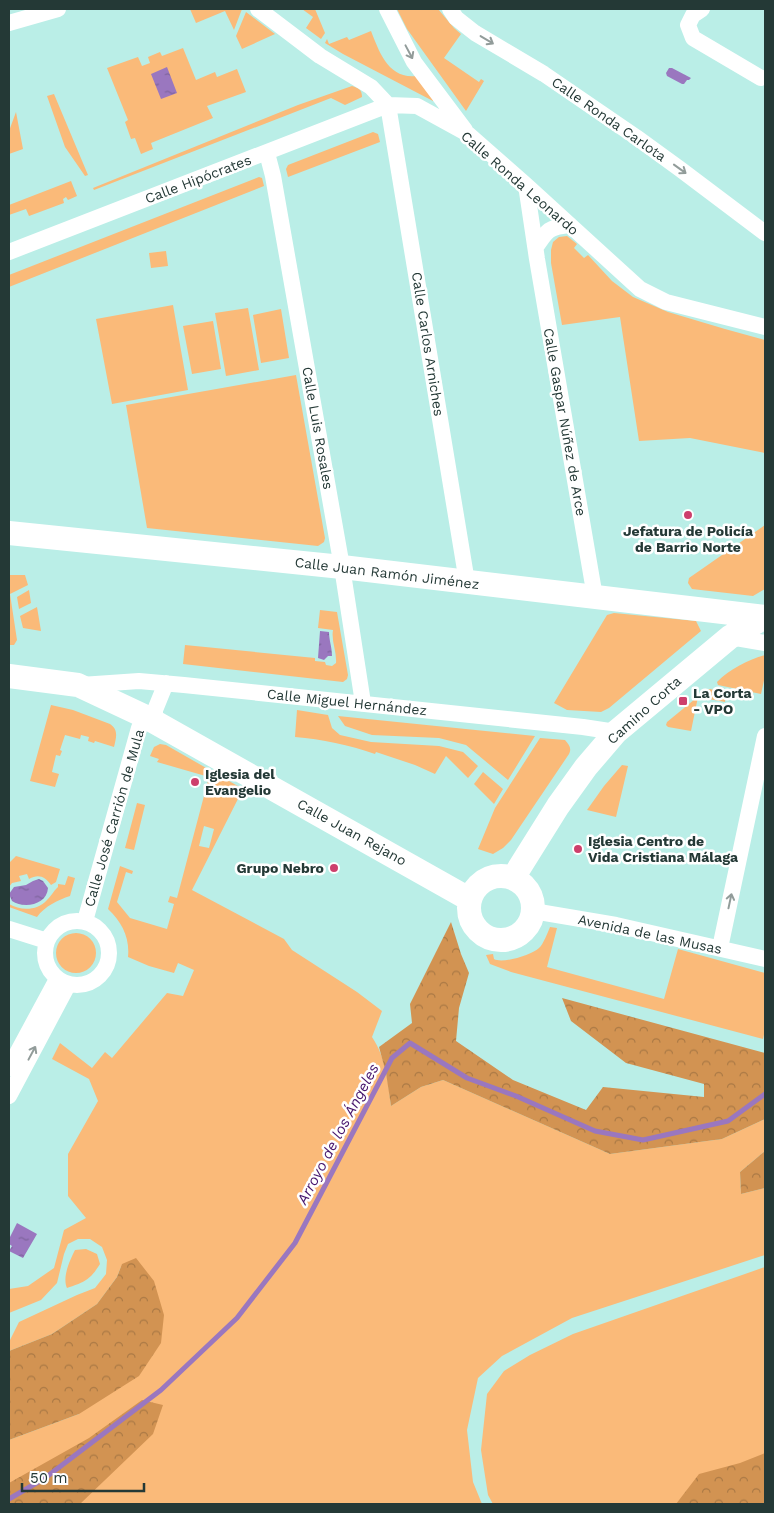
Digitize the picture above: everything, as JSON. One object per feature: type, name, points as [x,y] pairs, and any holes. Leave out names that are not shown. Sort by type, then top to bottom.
[{"type":"street","points":[[9,23],[58,9]]},
{"type":"street","points":[[258,9],[320,56],[371,86],[388,105]]},
{"type":"street","points":[[387,9],[414,62],[468,134]]},
{"type":"street","name":"Calle Ronda Carlota","points":[[450,9],[456,18],[475,32],[544,74],[628,131],[765,233]]},
{"type":"street","points":[[702,9],[693,15],[688,25],[693,38],[761,78]]},
{"type":"street","name":"Calle Ronda Leonardo","points":[[388,105],[417,106],[468,134],[640,289],[666,302],[765,327]]},
{"type":"street","name":"Calle Hipócrates","points":[[9,252],[388,105]]},
{"type":"street","name":"Calle Carlos Arniches","points":[[388,105],[468,582]]},
{"type":"street","name":"Calle Luis Rosales","points":[[267,153],[273,176],[342,567],[363,703]]},
{"type":"street","name":"Calle Gaspar Núñez de Arce","points":[[526,185],[595,597]]},
{"type":"street","points":[[536,247],[545,232],[558,226],[570,225]]},
{"type":"street","name":"Calle Juan Ramón Jiménez","points":[[9,533],[342,567],[765,617]]},
{"type":"street","name":"Camino Corta","points":[[513,878],[558,806],[586,767],[616,732],[730,637],[765,617]]},
{"type":"street","points":[[730,637],[765,643]]},
{"type":"street","name":"Calle Miguel Hernández","points":[[9,676],[78,686],[139,681],[166,683],[616,732]]},
{"type":"street","points":[[150,719],[166,683]]},
{"type":"street","name":"Calle Miguel Hernández","points":[[78,686],[150,719]]},
{"type":"street","name":"Calle Juan Rejano","points":[[150,719],[469,899]]},
{"type":"street","name":"Calle José Carrión de Mula","points":[[85,921],[139,728],[150,719]]},
{"type":"street","points":[[720,948],[765,736]]},
{"type":"street","points":[[495,876],[513,878],[529,891],[534,911],[526,929],[511,940],[492,940],[475,930],[469,915],[469,899],[479,884],[495,876]]},
{"type":"street","name":"Avenida de las Musas","points":[[534,911],[616,925],[765,959]]},
{"type":"street","points":[[71,921],[85,921],[104,933],[110,952],[105,972],[88,984],[63,982],[48,968],[45,955],[47,941],[56,928],[71,921]]},
{"type":"street","points":[[9,929],[47,941]]},
{"type":"street","points":[[9,1068],[63,982]]},
{"type":"street","points":[[9,1096],[63,982]]},
{"type":"shaded area","points":[[190,9],[242,9],[234,30],[225,11],[196,23]]},
{"type":"shaded area","points":[[302,9],[315,9],[325,33],[321,39],[306,28],[313,17]]},
{"type":"shaded area","points":[[397,9],[438,9],[461,34],[444,58],[479,82],[481,79],[484,81],[466,111],[407,29]]},
{"type":"shaded area","points":[[246,12],[275,34],[242,49],[236,36]]},
{"type":"shaded area","points":[[371,31],[377,47],[386,62],[398,73],[406,76],[416,76],[433,101],[325,43],[327,39],[329,44],[347,37],[349,40]]},
{"type":"shaded area","points":[[183,48],[196,80],[215,72],[217,77],[237,69],[246,92],[207,106],[213,118],[151,143],[153,149],[141,154],[135,138],[131,139],[125,122],[128,120],[107,68],[138,57],[142,66],[150,63],[148,57],[160,52],[162,56]]},
{"type":"shaded area","points":[[352,86],[358,88],[362,97],[345,105],[331,98],[94,190],[93,188],[298,105]]},
{"type":"shaded area","points":[[54,94],[88,175],[85,176],[65,147],[47,96]]},
{"type":"shaded area","points":[[16,112],[23,149],[9,154],[9,131]]},
{"type":"shaded area","points":[[373,132],[378,134],[380,142],[288,177],[286,169],[288,165]]},
{"type":"shaded area","points":[[259,177],[262,178],[264,186],[9,287],[9,275]]},
{"type":"shaded area","points":[[71,181],[77,196],[68,200],[66,197],[63,199],[64,203],[29,216],[26,209],[9,215],[9,205]]},
{"type":"shaded area","points":[[567,236],[577,244],[574,248],[584,258],[588,255],[612,281],[633,297],[668,312],[765,340],[765,453],[690,438],[639,441],[620,317],[562,325],[551,263],[551,250],[553,242],[559,237]]},
{"type":"shaded area","points":[[166,251],[168,266],[151,268],[149,253]]},
{"type":"shaded area","points":[[173,305],[188,390],[112,404],[96,319]]},
{"type":"shaded area","points":[[248,308],[259,370],[226,376],[215,313]]},
{"type":"shaded area","points":[[281,309],[289,358],[261,363],[253,315]]},
{"type":"shaded area","points":[[213,321],[221,369],[192,374],[183,326]]},
{"type":"shaded area","points":[[296,375],[325,538],[324,542],[318,546],[147,528],[126,405]]},
{"type":"shaded area","points":[[765,525],[765,589],[753,596],[692,589],[688,583],[689,578]]},
{"type":"shaded area","points":[[9,575],[25,575],[28,585],[10,594],[17,640],[14,645],[9,645]]},
{"type":"shaded area","points":[[29,590],[31,603],[19,609],[17,597]]},
{"type":"shaded area","points":[[37,607],[41,631],[23,628],[20,616]]},
{"type":"shaded area","points":[[320,610],[337,612],[348,675],[347,679],[343,682],[183,664],[185,645],[315,658],[315,661],[325,662],[326,665],[332,666],[336,663],[333,630],[318,628]]},
{"type":"shaded area","points":[[614,613],[696,621],[701,631],[609,708],[601,712],[567,710],[554,703],[607,615]]},
{"type":"shaded area","points":[[765,655],[765,676],[761,694],[718,685],[717,682],[733,669]]},
{"type":"shaded area","points":[[710,689],[726,693],[725,702],[698,697],[691,731],[666,725],[667,722],[706,690]]},
{"type":"shaded area","points":[[51,705],[73,710],[110,724],[115,729],[116,734],[114,747],[95,741],[94,743],[88,741],[89,737],[81,735],[80,739],[65,735],[60,750],[62,751],[60,756],[56,755],[52,772],[59,774],[55,787],[30,781]]},
{"type":"shaded area","points":[[297,710],[328,715],[332,728],[340,735],[371,742],[439,746],[463,752],[478,766],[468,778],[446,756],[435,774],[376,752],[375,754],[335,743],[295,737]]},
{"type":"shaded area","points":[[338,716],[535,736],[508,780],[466,745],[439,738],[372,735],[345,726]]},
{"type":"shaded area","points":[[540,738],[565,740],[570,748],[569,754],[511,840],[493,854],[478,849],[495,808]]},
{"type":"shaded area","points":[[160,744],[166,745],[243,789],[192,890],[284,939],[292,950],[357,992],[382,1011],[372,1037],[383,1062],[391,1106],[421,1087],[443,1080],[610,1154],[722,1139],[765,1119],[765,1151],[740,1172],[741,1194],[765,1188],[765,1255],[572,1318],[502,1356],[478,1378],[467,1430],[473,1482],[482,1504],[9,1504],[9,1440],[79,1414],[122,1264],[117,1277],[97,1304],[52,1334],[9,1351],[9,1342],[19,1322],[95,1288],[106,1274],[107,1260],[102,1247],[90,1239],[78,1239],[68,1244],[57,1283],[41,1300],[9,1313],[9,1289],[28,1286],[54,1268],[64,1230],[86,1218],[68,1196],[68,1154],[98,1101],[89,1079],[52,1059],[60,1043],[92,1068],[105,1052],[112,1058],[167,993],[183,996],[194,970],[178,963],[174,973],[149,966],[128,957],[128,943],[124,931],[108,909],[120,866],[133,871],[132,874],[126,872],[117,902],[130,918],[167,929],[174,904],[168,902],[170,896],[177,898],[209,777],[157,762],[159,759],[150,756],[154,747]],"holes":[[[204,826],[214,829],[209,848],[199,846]]]},
{"type":"shaded area","points":[[622,765],[628,766],[616,817],[587,810],[604,786]]},
{"type":"shaded area","points":[[483,772],[503,789],[494,804],[474,784]]},
{"type":"shaded area","points":[[137,803],[145,805],[134,850],[125,848]]},
{"type":"shaded area","points":[[16,856],[60,869],[56,882],[51,885],[44,878],[38,876],[29,879],[27,874],[19,876],[21,881],[12,883],[9,887],[9,863]]},
{"type":"shaded area","points":[[68,876],[75,878],[70,896],[52,904],[37,917],[9,907],[9,904],[29,909],[43,904],[58,887],[58,884],[65,885]]},
{"type":"shaded area","points":[[550,927],[557,928],[547,967],[664,999],[678,949],[765,973],[765,1030],[763,1039],[511,972],[490,964],[486,955],[493,954],[494,959],[503,960],[517,958],[535,951],[542,944]]},
{"type":"shaded area","points":[[80,933],[87,936],[93,942],[96,953],[95,961],[87,970],[80,973],[72,973],[65,970],[57,961],[56,949],[59,942],[68,934]]},
{"type":"shaded area","points":[[86,1249],[97,1254],[100,1264],[86,1280],[67,1288],[65,1279],[73,1254],[75,1250]]},
{"type":"shaded area","points":[[765,1267],[765,1504],[493,1504],[488,1495],[481,1450],[487,1394],[504,1371],[530,1355],[573,1334]]},
{"type":"green space","points":[[451,922],[469,973],[459,1008],[456,1041],[513,1080],[586,1110],[603,1087],[704,1097],[704,1084],[626,1063],[571,1021],[562,998],[765,1053],[765,1119],[722,1139],[610,1154],[443,1080],[421,1087],[391,1106],[386,1073],[379,1047],[412,1023],[410,1004]]},
{"type":"green space","points":[[765,1151],[765,1188],[741,1194],[740,1172]]},
{"type":"green space","points":[[136,1258],[154,1281],[164,1315],[161,1343],[139,1376],[79,1414],[9,1440],[9,1351],[52,1334],[97,1304],[117,1277],[122,1264]]},
{"type":"green space","points":[[142,1400],[163,1405],[153,1434],[80,1504],[9,1504],[9,1483],[89,1438]]},
{"type":"green space","points":[[765,1453],[765,1504],[676,1504],[699,1474],[740,1463]]},
{"type":"water","points":[[167,67],[177,93],[161,99],[151,74]]},
{"type":"water","points":[[669,68],[691,78],[682,84],[667,76],[666,73]]},
{"type":"water","points":[[320,631],[329,632],[332,650],[332,656],[328,656],[324,660],[318,658]]},
{"type":"water","points":[[39,879],[48,888],[44,898],[39,902],[28,905],[12,901],[9,894],[14,887],[26,885]]},
{"type":"water","points":[[17,1223],[37,1234],[23,1258],[9,1251],[12,1246],[9,1244],[9,1239]]},
{"type":"waterway","name":"Arroyo de los Ángeles","points":[[9,1499],[45,1478],[161,1390],[237,1318],[295,1243],[392,1058],[410,1043],[467,1078],[516,1096],[595,1131],[643,1140],[728,1121],[765,1094]]},
{"type":"place","name":"Jefatura de Policía de Barrio Norte","points":[[688,515]]},
{"type":"place","name":"La Corta - VPO","points":[[683,701]]},
{"type":"place","name":"Iglesia del Evangelio","points":[[195,782]]},
{"type":"place","name":"Iglesia Centro de Vida Cristiana Málaga","points":[[578,849]]},
{"type":"place","name":"Grupo Nebro","points":[[334,868]]}]
